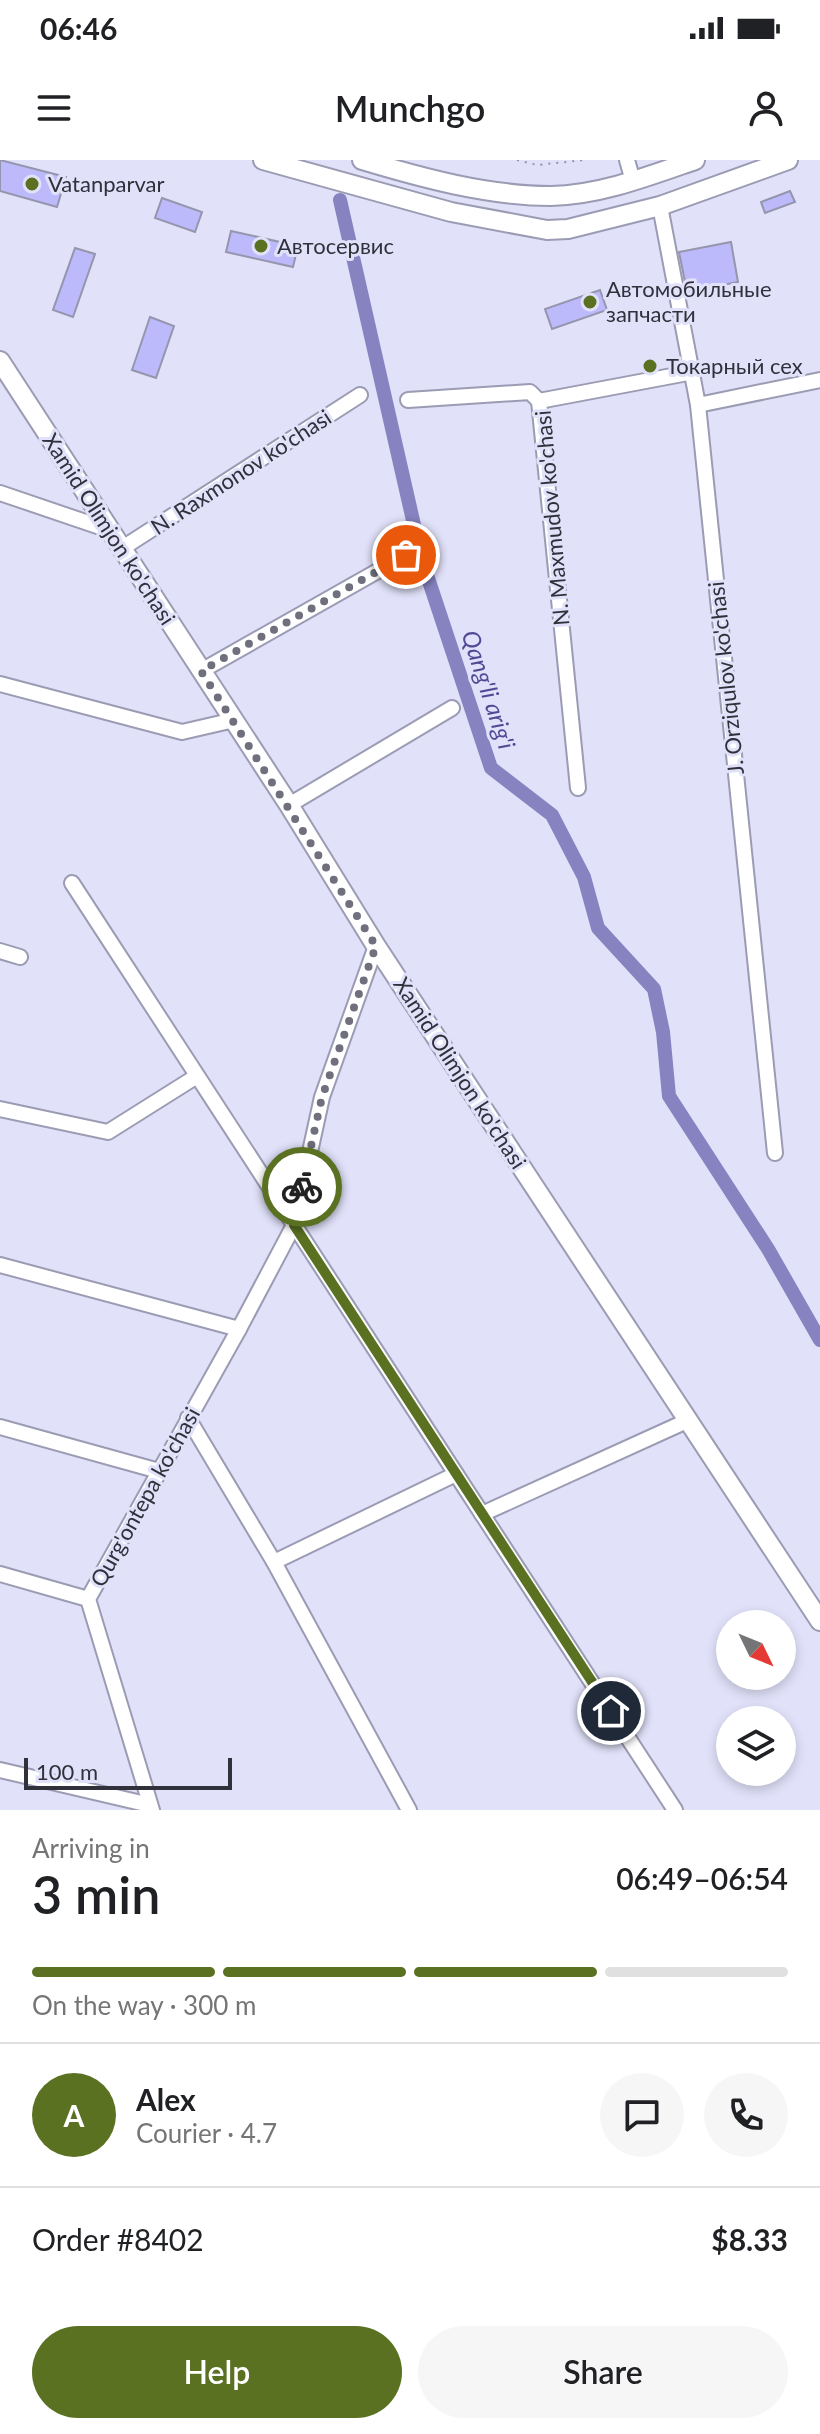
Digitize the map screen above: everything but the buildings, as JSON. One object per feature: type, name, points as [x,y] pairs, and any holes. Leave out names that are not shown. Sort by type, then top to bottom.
[{"type":"main road","points":[[263,160],[451,212],[547,230],[568,229],[660,206],[788,160]]},
{"type":"main road","points":[[369,161],[511,193],[553,196],[633,181],[695,160]]},
{"type":"main road","name":"Xamid Olimjon ko'chasi","points":[[0,361],[289,805],[376,946],[820,1621]]},
{"type":"street","points":[[627,160],[633,181]]},
{"type":"street","name":"J. Orziqulov ko'chasi","points":[[660,206],[698,405],[775,1153]]},
{"type":"street","name":"N. Maxmudov ko'chasi","points":[[578,788],[539,401],[693,372]]},
{"type":"street","points":[[698,405],[820,380]]},
{"type":"street","points":[[408,400],[530,392],[539,401]]},
{"type":"street","name":"N. Raxmonov ko'chasi","points":[[121,549],[360,395]]},
{"type":"street","points":[[0,493],[109,530]]},
{"type":"street","points":[[201,671],[406,555]]},
{"type":"street","points":[[0,684],[182,732],[234,720]]},
{"type":"street","points":[[289,805],[452,708]]},
{"type":"street","points":[[72,883],[675,1810]]},
{"type":"street","name":"Qurg'ontepa ko'chasi","points":[[151,1808],[88,1599],[294,1225],[322,1097],[376,946]]},
{"type":"street","points":[[0,951],[20,957]]},
{"type":"street","points":[[0,1109],[108,1132],[197,1076]]},
{"type":"street","points":[[0,1265],[239,1329]]},
{"type":"street","points":[[188,1418],[274,1562],[409,1810]]},
{"type":"street","points":[[482,1514],[689,1420]]},
{"type":"street","points":[[0,1427],[159,1471]]},
{"type":"street","points":[[274,1562],[456,1474]]},
{"type":"street","points":[[0,1574],[88,1599]]},
{"type":"street","points":[[0,1770],[151,1808]]},
{"type":"path","points":[[517,160],[537,165],[585,160]]},
{"type":"waterway","name":"Qang'li arig'i","points":[[340,200],[422,560],[491,768],[552,815],[584,877],[598,928],[654,989],[663,1032],[669,1096],[768,1249],[820,1340]]},
{"type":"way so far","points":[[302,1187],[322,1097],[376,946],[201,671],[406,555]]},
{"type":"place","name":"Vatanparvar","points":[[32,184]]},
{"type":"place","name":"Автосервис","points":[[261,246]]},
{"type":"place","name":"Автомобильные запчасти","points":[[590,302]]},
{"type":"place","name":"Токарный сех","points":[[650,366]]},
{"type":"route","points":[[302,1187],[294,1225],[611,1711]]}]
